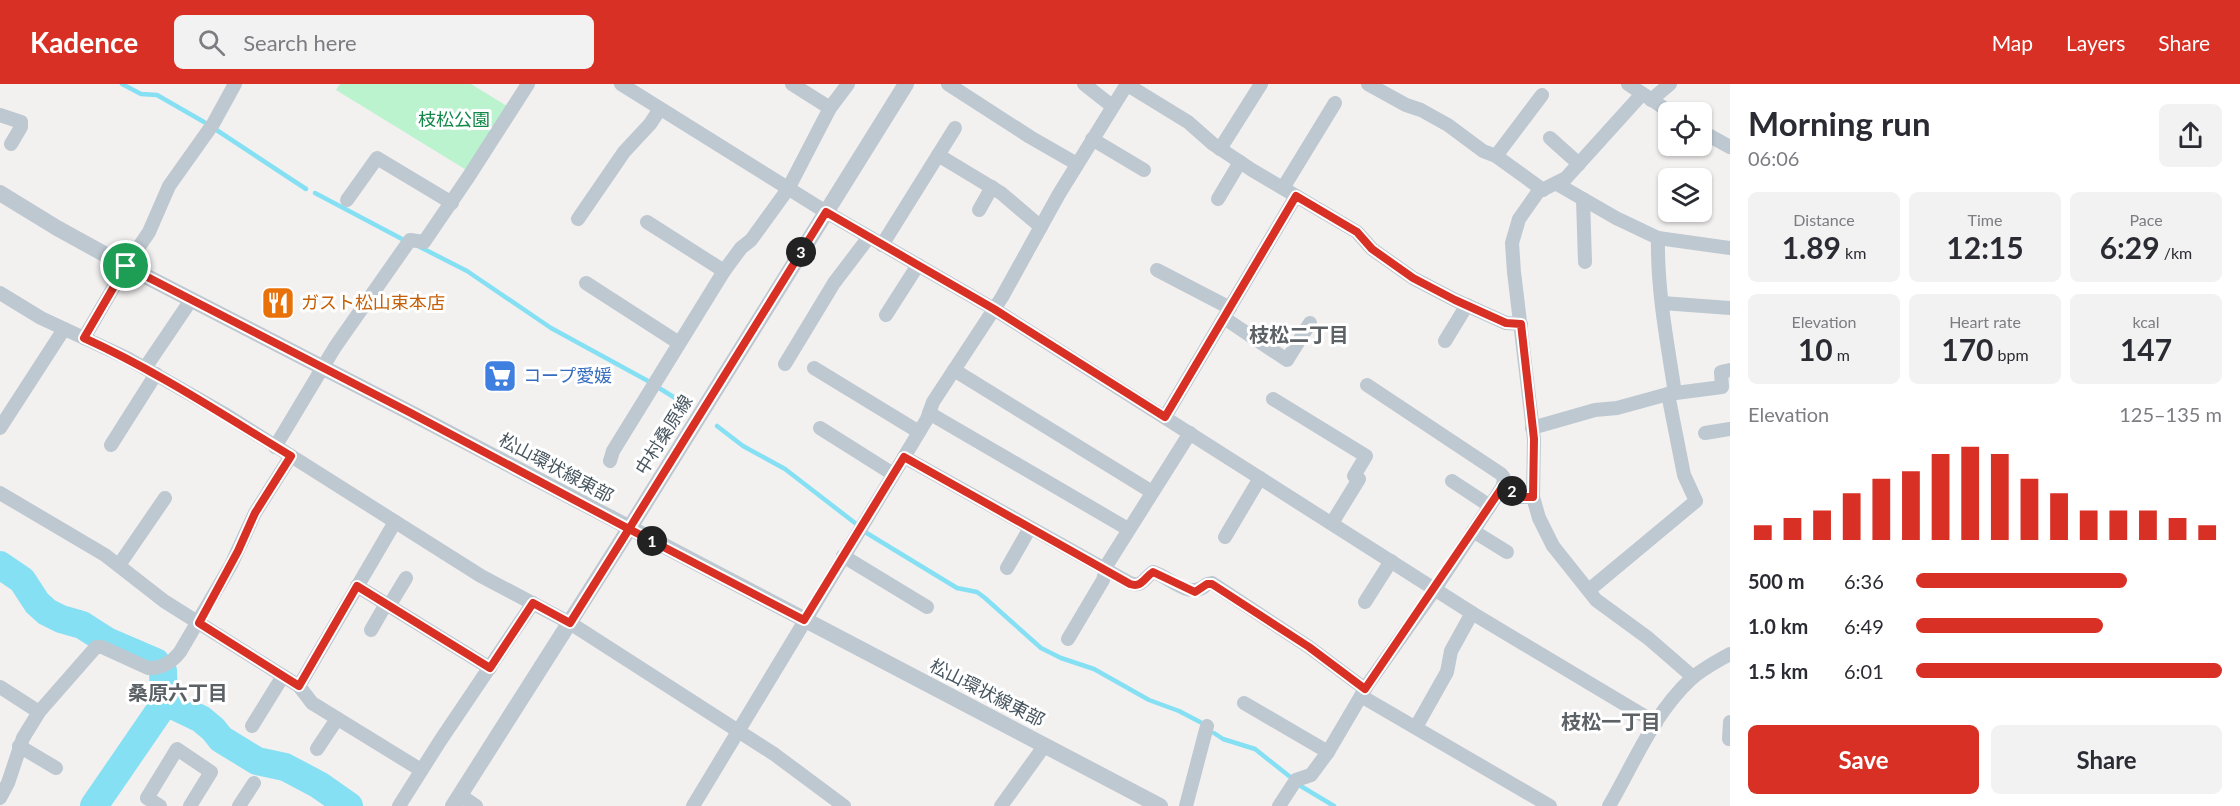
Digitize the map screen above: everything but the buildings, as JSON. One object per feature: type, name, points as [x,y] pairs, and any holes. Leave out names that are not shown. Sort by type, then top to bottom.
[{"type":"street","points":[[84,338],[126,266],[149,232],[169,186],[213,124],[235,84]]},
{"type":"street","points":[[275,447],[322,367],[410,240],[424,242],[452,203],[528,84]]},
{"type":"street","points":[[622,84],[826,212],[994,309],[1472,613],[1656,723]]},
{"type":"street","points":[[792,84],[830,108]]},
{"type":"street","points":[[610,461],[613,451],[724,271],[741,248],[751,240],[788,189],[830,108],[848,84]]},
{"type":"street","name":"中村桑原線","points":[[457,801],[906,84]]},
{"type":"street","points":[[948,84],[1077,164]]},
{"type":"street","points":[[1084,84],[1112,106]]},
{"type":"street","points":[[693,806],[919,432],[933,402],[994,309],[1092,138],[1126,84],[1188,122],[1220,149],[1240,162],[1357,232],[1372,249],[1413,278],[1506,323],[1521,324]]},
{"type":"street","points":[[1220,149],[1261,84]]},
{"type":"street","points":[[1368,84],[1448,125],[1543,190]]},
{"type":"street","points":[[1628,84],[1658,104]]},
{"type":"street","points":[[1670,84],[1647,97],[1566,178],[1538,192],[1519,219],[1512,243],[1532,428],[1533,497],[1539,518],[1553,546],[1596,600],[1648,638],[1693,677]]},
{"type":"street","points":[[1496,156],[1542,95]]},
{"type":"street","points":[[1283,188],[1335,103]]},
{"type":"street","points":[[578,219],[624,152],[650,124],[660,109]]},
{"type":"street","points":[[0,115],[21,122],[21,127],[11,144]]},
{"type":"street","points":[[882,245],[955,128]]},
{"type":"street","points":[[1712,137],[1730,147]]},
{"type":"street","points":[[1092,138],[1144,170]]},
{"type":"street","points":[[1550,138],[1579,164]]},
{"type":"street","points":[[938,155],[1001,193],[1041,227]]},
{"type":"street","points":[[347,200],[377,158],[452,203]]},
{"type":"street","points":[[1218,199],[1240,162]]},
{"type":"street","points":[[1557,184],[1616,218],[1658,238],[1730,248]]},
{"type":"street","points":[[979,210],[992,187]]},
{"type":"street","name":"松山環状線東部","points":[[0,193],[126,266],[1160,806]]},
{"type":"street","points":[[1165,417],[1296,196]]},
{"type":"street","points":[[1583,199],[1585,262]]},
{"type":"street","points":[[647,222],[724,271]]},
{"type":"street","points":[[785,364],[834,283],[869,237]]},
{"type":"street","points":[[1589,591],[1696,501],[1684,475],[1672,393],[1662,303],[1658,238]]},
{"type":"street","points":[[886,315],[918,265]]},
{"type":"street","points":[[1157,270],[1227,313],[1287,360],[1310,323]]},
{"type":"street","points":[[586,283],[679,343]]},
{"type":"street","points":[[0,293],[41,318],[151,371],[481,576],[570,623],[774,754],[844,806]]},
{"type":"street","points":[[111,446],[191,300]]},
{"type":"street","points":[[1662,303],[1730,308]]},
{"type":"street","points":[[1445,341],[1467,305]]},
{"type":"street","points":[[2,422],[64,329]]},
{"type":"street","points":[[814,368],[919,432]]},
{"type":"street","points":[[954,370],[1152,492]]},
{"type":"street","points":[[1532,428],[1595,410],[1617,408],[1672,393],[1722,387],[1721,372],[1730,370]]},
{"type":"street","points":[[1279,806],[1296,780],[1311,775],[1328,752],[1363,693],[1503,486],[1504,478],[1501,474],[1367,385]]},
{"type":"street","points":[[1273,399],[1366,456],[1354,476],[1359,479],[1332,523]]},
{"type":"street","points":[[929,413],[1128,529]]},
{"type":"street","points":[[820,428],[893,474]]},
{"type":"street","points":[[1705,433],[1730,429]]},
{"type":"street","points":[[1068,639],[1128,529],[1190,433]]},
{"type":"street","points":[[0,798],[8,783],[19,746],[39,712],[96,647],[102,647],[148,668],[156,668],[174,660],[199,623],[238,551],[255,513],[291,456]]},
{"type":"street","points":[[904,457],[1136,586],[1153,572],[1195,592],[1207,584],[1212,584],[1309,647],[1363,693],[1416,728],[1550,806]]},
{"type":"street","points":[[1225,537],[1260,478]]},
{"type":"street","points":[[1452,481],[1490,506]]},
{"type":"street","points":[[1503,486],[1521,497],[1533,497]]},
{"type":"street","points":[[0,493],[105,555],[164,601],[299,686],[312,703],[421,770]]},
{"type":"street","points":[[119,565],[165,498]]},
{"type":"street","points":[[299,686],[395,522]]},
{"type":"street","points":[[1007,568],[1030,528]]},
{"type":"street","points":[[1473,531],[1507,552]]},
{"type":"street","points":[[843,556],[927,607]]},
{"type":"street","points":[[1365,602],[1391,561]]},
{"type":"street","points":[[371,630],[406,578]]},
{"type":"street","points":[[357,586],[490,668]]},
{"type":"street","points":[[399,806],[533,603]]},
{"type":"street","points":[[1416,728],[1447,672],[1451,651],[1472,613]]},
{"type":"street","points":[[1613,803],[1656,723],[1674,696],[1693,677],[1730,654]]},
{"type":"street","points":[[252,726],[283,676]]},
{"type":"street","points":[[0,687],[39,712]]},
{"type":"street","points":[[1244,703],[1328,752]]},
{"type":"street","points":[[317,749],[337,719]]},
{"type":"street","points":[[1729,739],[1730,722]]},
{"type":"street","points":[[1186,806],[1207,726]]},
{"type":"street","points":[[1001,806],[1045,745]]},
{"type":"street","points":[[19,746],[56,768]]},
{"type":"street","points":[[160,806],[147,798],[177,749],[211,771],[190,806]]},
{"type":"street","points":[[239,806],[254,783]]},
{"type":"street","points":[[457,801],[476,806]]},
{"type":"green space","name":"枝松公園","points":[[340,84],[471,84],[507,106],[468,171],[336,90]]},
{"type":"waterway","points":[[122,84],[141,94],[157,95],[204,122]]},
{"type":"waterway","points":[[215,129],[306,189]]},
{"type":"waterway","points":[[315,193],[402,239]]},
{"type":"waterway","points":[[420,247],[467,271],[551,328],[648,381]]},
{"type":"waterway","points":[[659,388],[680,401]]},
{"type":"waterway","points":[[717,426],[743,446],[785,469],[855,523]]},
{"type":"waterway","points":[[865,532],[957,588],[977,592],[1041,648],[1061,658],[1094,669],[1149,700],[1200,722]]},
{"type":"waterway","points":[[0,565],[22,580],[37,603],[47,612],[82,625],[107,641],[156,662]]},
{"type":"waterway","points":[[94,806],[164,704],[163,671]]},
{"type":"waterway","points":[[164,704],[201,719],[221,739],[257,761],[285,767],[319,785],[349,806]]},
{"type":"waterway","points":[[1214,733],[1223,739],[1255,749],[1289,776]]},
{"type":"waterway","points":[[1299,785],[1334,806]]},
{"type":"place","name":"ガスト松山束本店","points":[[278,303]]},
{"type":"place","name":"コープ愛媛","points":[[500,376]]},
{"type":"district","name":"枝松二丁目","points":[[1299,335]]},
{"type":"district","name":"桑原六丁目","points":[[178,693]]},
{"type":"district","name":"枝松一丁目","points":[[1611,722]]},
{"type":"route","points":[[126,266],[84,338],[127,358],[291,456],[247,527],[238,551],[199,623],[299,686],[357,586],[490,668],[533,603],[570,623],[629,529],[804,620],[904,457],[1130,584],[1136,586],[1141,584],[1153,572],[1195,592],[1207,584],[1212,584],[1334,664],[1365,689],[1503,486],[1521,497],[1533,497],[1534,439],[1521,324],[1506,323],[1413,278],[1372,249],[1357,232],[1296,196],[1165,417],[994,309],[826,212],[629,529],[126,266]]}]
